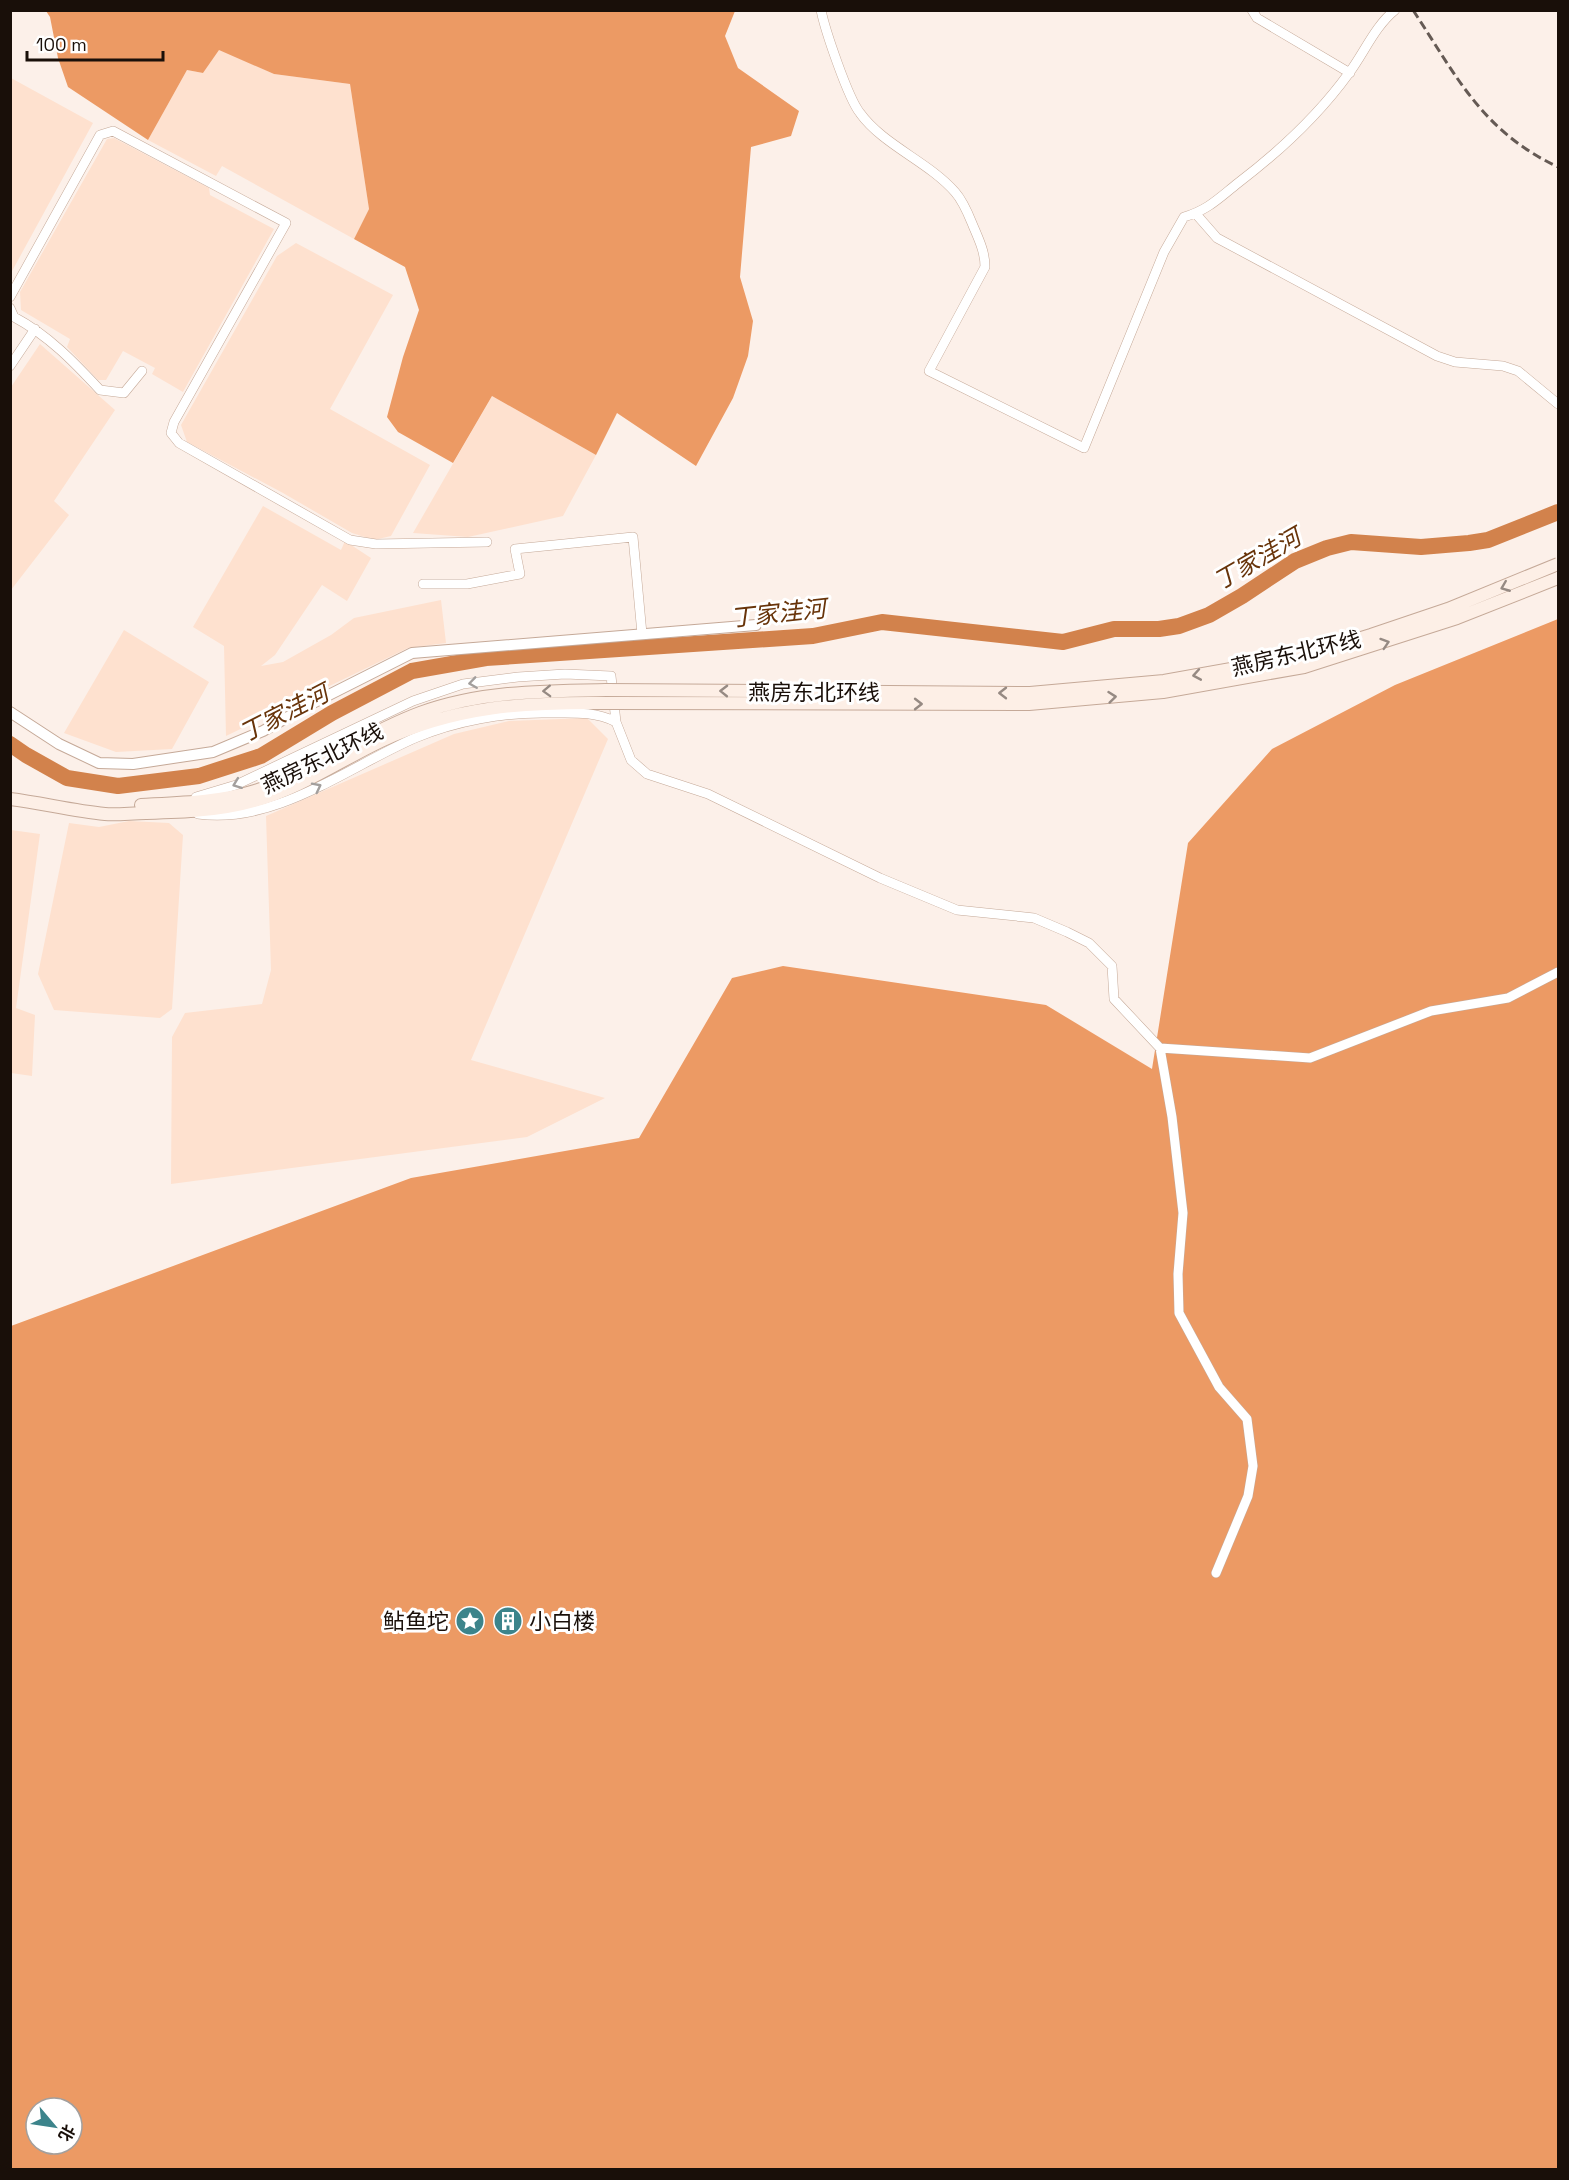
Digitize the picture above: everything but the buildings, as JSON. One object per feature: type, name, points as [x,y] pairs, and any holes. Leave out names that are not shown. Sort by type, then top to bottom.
[{"type":"main road","name":"燕房东北环线","points":[[10,799],[105,814],[225,808],[279,793],[382,741],[421,725],[458,714],[514,705],[606,697],[1030,693],[1164,681],[1303,656],[1448,609],[1558,564]]},
{"type":"main road","name":"燕房东北环线","points":[[71,808],[170,803],[252,792],[276,784],[380,729],[422,712],[458,702],[507,693],[606,697],[1029,704],[1163,692],[1304,667],[1385,643],[1457,618],[1558,578]]},
{"type":"street","points":[[822,10],[850,95],[859,112],[899,148],[917,159],[956,192],[967,210],[985,254],[985,267],[929,371],[1084,448],[1164,252],[1184,217],[1202,212],[1277,153],[1325,105],[1350,73],[1386,17],[1395,10]]},
{"type":"street","points":[[1252,10],[1257,18],[1350,73]]},
{"type":"street","points":[[10,297],[100,135],[113,131],[286,223],[174,422],[171,433],[179,443],[350,540],[376,544],[487,542]]},
{"type":"street","points":[[1196,214],[1217,238],[1437,356],[1455,362],[1503,366],[1518,371],[1558,404]]},
{"type":"street","points":[[10,308],[14,317],[35,329],[73,362],[100,390],[124,393],[142,371]]},
{"type":"street","points":[[10,366],[35,329]]},
{"type":"street","points":[[423,584],[467,584],[520,574],[515,549],[633,537],[642,634]]},
{"type":"street","points":[[10,712],[58,744],[99,763],[133,764],[213,752],[263,731],[412,653],[756,625]]},
{"type":"street","points":[[170,803],[236,785],[402,705],[463,684],[566,674],[611,676],[616,722],[631,760],[647,774],[708,794],[880,878],[957,910],[1034,918],[1089,943],[1112,966],[1114,999],[1160,1048],[1172,1117],[1183,1213],[1178,1274],[1179,1313],[1219,1387],[1247,1419],[1253,1466],[1248,1496],[1216,1573]]},
{"type":"street","points":[[180,812],[211,816],[249,812],[301,795],[417,737],[460,723],[499,716],[542,713],[594,714],[616,722]]},
{"type":"street","points":[[1160,1048],[1310,1058],[1431,1011],[1508,999],[1558,972]]},
{"type":"shaded area","points":[[46,11],[735,11],[725,36],[738,68],[799,111],[791,136],[751,147],[740,277],[753,321],[748,356],[733,398],[696,466],[617,413],[596,455],[492,396],[453,463],[398,432],[387,417],[403,357],[419,310],[405,267],[354,239],[369,209],[350,84],[274,74],[219,50],[203,73],[187,70],[148,140],[68,87],[58,58],[50,17]]},
{"type":"shaded area","points":[[219,49],[274,74],[350,84],[369,209],[354,239],[222,166],[216,176],[148,140],[187,70],[203,73]]},
{"type":"shaded area","points":[[11,78],[93,123],[11,273]]},
{"type":"shaded area","points":[[114,138],[209,188],[210,195],[274,229],[183,392],[152,374],[155,368],[123,351],[106,380],[98,380],[67,347],[70,339],[21,310],[20,292],[107,139]]},
{"type":"shaded area","points":[[296,243],[393,295],[330,409],[430,465],[391,536],[374,540],[352,533],[187,442],[181,425],[277,256]]},
{"type":"shaded area","points":[[40,344],[115,410],[54,501],[69,515],[11,590],[11,387]]},
{"type":"shaded area","points":[[492,396],[596,455],[563,516],[468,537],[413,533]]},
{"type":"shaded area","points":[[263,506],[341,550],[345,541],[371,558],[347,601],[322,585],[275,655],[261,666],[283,662],[331,635],[354,618],[441,600],[446,643],[408,648],[226,736],[224,646],[193,627]]},
{"type":"shaded area","points":[[1558,619],[1558,2169],[11,2170],[11,1326],[411,1178],[639,1138],[732,978],[783,966],[1046,1005],[1152,1069],[1188,843],[1272,749],[1395,685]]},
{"type":"shaded area","points":[[124,630],[209,682],[172,749],[116,752],[64,733]]},
{"type":"shaded area","points":[[587,718],[608,739],[471,1060],[605,1098],[527,1137],[171,1184],[172,1037],[185,1013],[262,1004],[271,970],[266,816],[454,734],[509,721]]},
{"type":"shaded area","points":[[129,821],[169,823],[183,835],[172,1009],[160,1018],[54,1010],[38,974],[69,823],[99,827]]},
{"type":"shaded area","points":[[11,830],[40,834],[16,1008],[35,1015],[32,1076],[11,1073]]},
{"type":"waterway","name":"丁家洼河","points":[[10,744],[67,778],[118,786],[199,776],[261,756],[332,713],[412,671],[486,658],[813,636],[882,622],[1063,642],[1114,629],[1159,629],[1179,626],[1209,615],[1295,561],[1327,548],[1351,542],[1421,547],[1469,543],[1488,540],[1558,512]]},
{"type":"railway","points":[[1413,10],[1458,80],[1490,119],[1509,137],[1558,167]]},
{"type":"place","name":"鲇鱼坨","points":[[470,1621]]},
{"type":"place","name":"小白楼","points":[[508,1621]]}]
